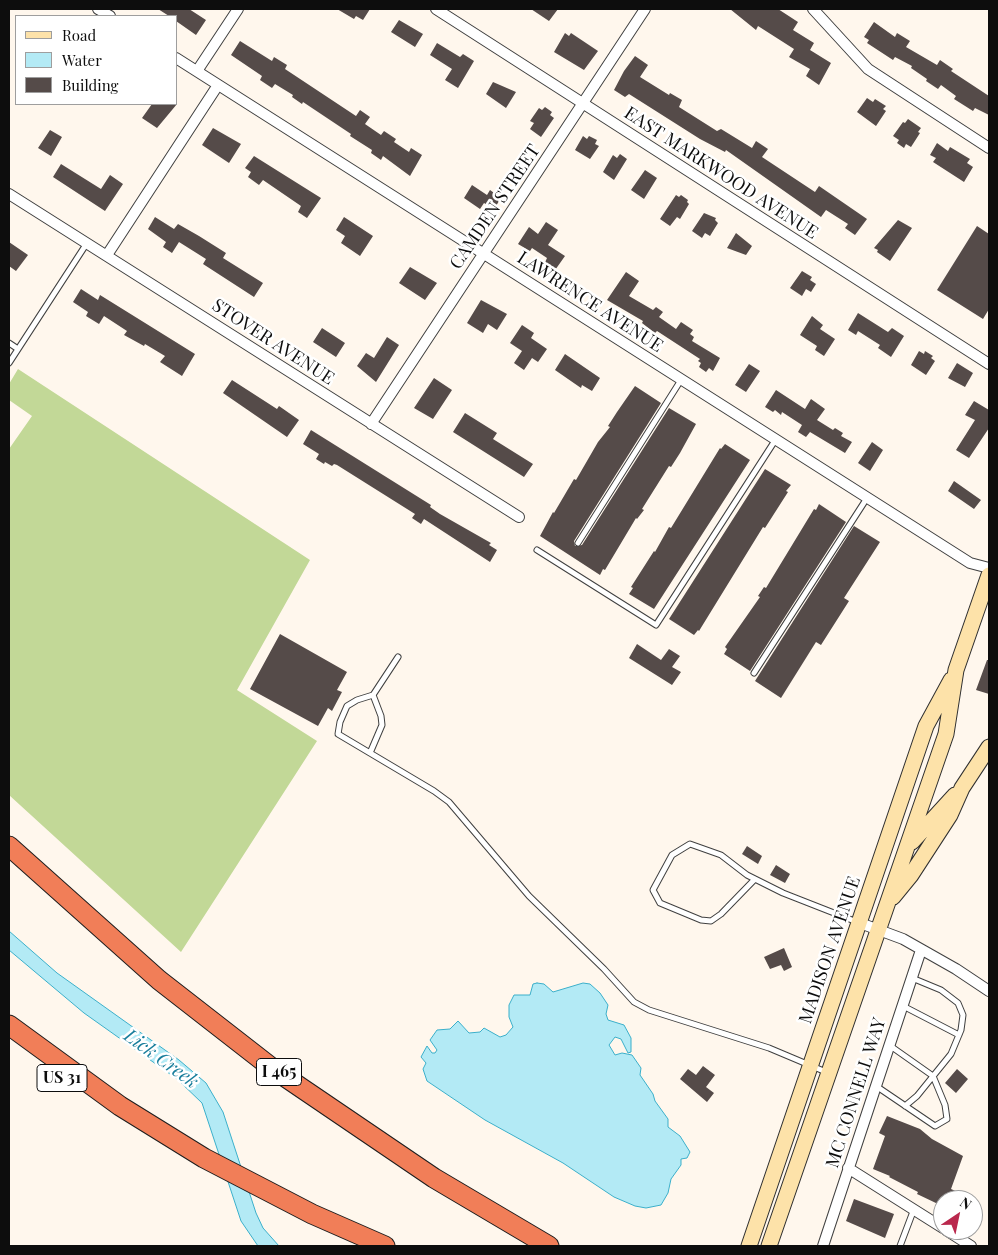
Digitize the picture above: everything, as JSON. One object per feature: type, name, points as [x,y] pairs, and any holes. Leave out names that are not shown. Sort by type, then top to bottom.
[{"type":"highway","points":[[9,834],[32,867]]},
{"type":"highway","name":"I 465","points":[[9,846],[159,980],[272,1068],[434,1178],[549,1246]]},
{"type":"highway","points":[[9,1025],[120,1106],[191,1150],[284,1201],[385,1246]]},
{"type":"highway","name":"US 31","points":[[9,1041],[51,1072],[120,1106]]},
{"type":"main road","name":"MADISON AVENUE","points":[[749,1246],[926,726],[956,670],[989,575]]},
{"type":"main road","name":"MADISON AVENUE","points":[[768,1246],[946,734],[956,670]]},
{"type":"main road","points":[[886,905],[911,875],[945,822],[962,788],[989,746]]},
{"type":"main road","points":[[928,785],[941,793],[962,788]]},
{"type":"main road","points":[[870,891],[881,875],[962,788]]},
{"type":"street","points":[[197,71],[238,9]]},
{"type":"street","name":"EAST MARKWOOD AVENUE","points":[[436,9],[989,364]]},
{"type":"street","name":"CAMDEN STREET","points":[[371,424],[645,9]]},
{"type":"street","points":[[813,9],[868,69],[989,148]]},
{"type":"street","name":"LAWRENCE AVENUE","points":[[178,59],[970,563],[989,568]]},
{"type":"street","points":[[107,256],[218,85]]},
{"type":"street","name":"STOVER AVENUE","points":[[9,194],[519,518]]},
{"type":"street","points":[[860,923],[877,928],[921,950],[989,991]]},
{"type":"street","name":"MC CONNELL WAY","points":[[823,1246],[921,950]]},
{"type":"street","points":[[848,1168],[933,1221]]},
{"type":"lane","points":[[9,363],[87,243]]},
{"type":"lane","points":[[9,343],[18,349]]},
{"type":"lane","points":[[578,543],[682,380]]},
{"type":"lane","points":[[537,550],[656,625],[776,439]]},
{"type":"lane","points":[[754,673],[868,498]]},
{"type":"lane","points":[[398,657],[373,696],[357,700],[347,706],[340,722],[338,734],[449,802],[529,896],[604,968],[634,1002],[649,1010],[769,1048],[828,1073]]},
{"type":"lane","points":[[370,753],[382,726],[381,716],[373,696]]},
{"type":"lane","points":[[755,879],[711,922],[660,904],[653,890],[672,855],[690,844],[721,855],[755,879],[824,911],[860,923]]},
{"type":"lane","points":[[905,1106],[917,1096],[951,1054],[959,1035],[963,1015],[958,1002],[941,990],[911,978]]},
{"type":"lane","points":[[902,1006],[959,1035]]},
{"type":"lane","points":[[876,1085],[935,1126],[946,1119],[945,1105],[933,1076],[889,1045]]},
{"type":"lane","points":[[900,1246],[914,1209]]},
{"type":"green space","points":[[18,369],[310,560],[237,690],[317,741],[181,952],[9,795],[9,449],[32,416],[9,400],[9,384]]},
{"type":"water","name":"Lick Creek","points":[[9,931],[57,973],[179,1060],[206,1083],[223,1112],[256,1213],[263,1228],[279,1246],[258,1246],[241,1221],[202,1103],[177,1079],[84,1013],[9,950]]},
{"type":"water","points":[[583,983],[590,984],[600,993],[608,1005],[606,1014],[608,1020],[624,1025],[631,1038],[631,1052],[628,1053],[621,1039],[615,1037],[609,1045],[615,1055],[622,1053],[632,1055],[641,1068],[640,1075],[668,1119],[668,1127],[680,1136],[690,1152],[687,1158],[681,1159],[681,1165],[671,1179],[668,1193],[661,1205],[646,1208],[635,1206],[614,1197],[563,1163],[485,1120],[427,1081],[423,1069],[426,1063],[421,1057],[427,1046],[432,1053],[435,1053],[437,1050],[430,1040],[437,1030],[450,1029],[458,1021],[469,1033],[480,1032],[484,1028],[500,1037],[506,1035],[513,1027],[509,1017],[509,1005],[514,995],[530,995],[533,984],[544,984],[553,992]]},
{"type":"building","points":[[158,9],[189,9],[206,20],[196,35],[178,22],[178,15],[167,15]]},
{"type":"building","points":[[337,9],[370,9],[363,20],[356,16],[354,19]]},
{"type":"building","points":[[531,9],[558,9],[549,21]]},
{"type":"building","points":[[730,9],[778,9],[798,22],[793,30],[814,43],[810,50],[831,63],[819,85],[806,76],[810,69],[789,57],[794,49],[758,26],[756,30]]},
{"type":"building","points":[[399,20],[423,34],[415,47],[391,32]]},
{"type":"building","points":[[874,22],[895,37],[897,33],[910,41],[906,47],[937,65],[940,60],[953,69],[951,71],[989,96],[989,115],[975,108],[973,111],[954,99],[956,96],[941,85],[938,89],[926,81],[927,79],[911,68],[912,66],[895,57],[893,60],[867,43],[869,40],[864,37]]},
{"type":"building","points":[[565,33],[569,36],[571,33],[598,51],[584,70],[554,52]]},
{"type":"building","points":[[240,41],[272,61],[274,57],[287,65],[285,69],[356,116],[360,110],[370,117],[365,124],[381,135],[384,131],[396,139],[394,142],[409,152],[411,148],[422,155],[410,176],[383,156],[381,160],[371,153],[372,150],[350,136],[351,134],[303,102],[302,104],[292,97],[293,95],[275,84],[272,88],[260,80],[262,76],[231,55]]},
{"type":"building","points":[[437,43],[460,57],[463,54],[474,61],[458,88],[445,80],[452,69],[430,55]]},
{"type":"building","points":[[635,56],[648,65],[640,77],[669,95],[670,93],[682,100],[679,107],[717,131],[721,129],[752,148],[756,141],[768,149],[762,157],[815,192],[819,186],[867,219],[855,235],[845,228],[848,224],[826,210],[821,217],[726,150],[725,152],[700,139],[629,94],[625,97],[614,90]]},
{"type":"building","points":[[493,82],[516,92],[506,108],[486,94]]},
{"type":"building","points":[[867,98],[873,102],[875,99],[886,106],[883,109],[886,111],[876,126],[857,112]]},
{"type":"building","points":[[151,105],[176,105],[157,128],[142,118]]},
{"type":"building","points":[[545,107],[552,112],[550,115],[554,118],[541,137],[530,129],[534,123],[530,121],[539,108],[542,110]]},
{"type":"building","points":[[908,119],[921,128],[911,147],[906,144],[904,148],[897,143],[899,140],[893,136],[903,122],[905,123]]},
{"type":"building","points":[[213,128],[241,144],[229,163],[202,145]]},
{"type":"building","points":[[50,130],[62,137],[51,156],[38,148]]},
{"type":"building","points":[[583,136],[587,139],[589,136],[597,140],[595,144],[599,146],[590,159],[575,150]]},
{"type":"building","points":[[937,143],[948,151],[950,147],[970,159],[967,163],[973,167],[964,182],[933,162],[936,158],[930,155]]},
{"type":"building","points":[[620,154],[627,159],[614,180],[603,172],[613,155],[617,158]]},
{"type":"building","points":[[254,156],[321,198],[307,218],[298,212],[301,206],[263,180],[259,185],[248,177],[251,172],[245,168]]},
{"type":"building","points":[[61,164],[101,189],[110,175],[123,184],[105,211],[53,177]]},
{"type":"building","points":[[645,170],[657,178],[644,199],[631,190]]},
{"type":"building","points":[[472,185],[487,195],[490,190],[501,198],[494,209],[484,203],[480,209],[464,198]]},
{"type":"building","points":[[676,195],[679,197],[681,195],[688,200],[689,204],[680,219],[677,217],[670,226],[660,219]]},
{"type":"building","points":[[704,213],[716,218],[715,220],[718,223],[710,236],[705,233],[702,238],[692,231]]},
{"type":"building","points":[[155,217],[174,229],[178,224],[226,253],[223,258],[263,283],[254,297],[203,264],[206,259],[179,242],[172,253],[163,247],[166,242],[148,229]]},
{"type":"building","points":[[344,217],[373,236],[360,256],[341,243],[345,236],[336,230]]},
{"type":"building","points":[[898,220],[912,228],[890,261],[874,248]]},
{"type":"building","points":[[546,222],[558,230],[548,245],[565,256],[553,273],[543,267],[547,258],[532,248],[530,251],[518,244],[529,227],[538,234]]},
{"type":"building","points":[[977,226],[989,234],[989,309],[983,319],[937,290]]},
{"type":"building","points":[[736,233],[752,246],[746,255],[727,248]]},
{"type":"building","points":[[9,242],[28,255],[16,271],[9,266]]},
{"type":"building","points":[[410,267],[437,283],[425,300],[399,283]]},
{"type":"building","points":[[802,271],[812,277],[810,280],[816,284],[811,292],[806,289],[802,296],[790,288]]},
{"type":"building","points":[[626,272],[639,281],[629,296],[653,310],[656,307],[663,312],[659,317],[676,329],[681,322],[693,330],[690,334],[694,337],[692,341],[720,358],[713,371],[709,368],[706,372],[699,367],[701,363],[698,361],[700,359],[657,331],[655,333],[642,323],[643,321],[607,300]]},
{"type":"building","points":[[81,289],[98,300],[100,295],[195,354],[182,376],[160,362],[165,356],[145,344],[144,346],[124,335],[127,331],[104,316],[99,324],[86,316],[88,312],[73,302]]},
{"type":"building","points":[[481,300],[507,314],[497,330],[488,324],[483,333],[467,323]]},
{"type":"building","points":[[858,313],[888,332],[892,328],[904,336],[891,357],[878,348],[880,345],[858,331],[856,335],[848,330]]},
{"type":"building","points":[[812,316],[823,325],[820,329],[835,339],[824,356],[815,350],[817,346],[800,335]]},
{"type":"building","points":[[522,325],[534,333],[531,338],[547,349],[538,362],[532,358],[524,370],[514,363],[522,351],[510,343]]},
{"type":"building","points":[[322,328],[345,343],[336,357],[313,342]]},
{"type":"building","points":[[387,337],[399,345],[376,382],[357,366],[366,353],[374,358]]},
{"type":"building","points":[[919,351],[924,354],[925,351],[933,356],[931,358],[935,361],[926,375],[911,365]]},
{"type":"building","points":[[565,354],[600,378],[592,391],[582,385],[581,388],[555,370]]},
{"type":"building","points":[[957,363],[973,373],[965,387],[948,378]]},
{"type":"building","points":[[749,364],[760,371],[746,392],[735,385]]},
{"type":"building","points":[[434,378],[452,390],[433,419],[414,408]]},
{"type":"building","points":[[232,380],[277,409],[279,406],[299,420],[287,437],[223,393]]},
{"type":"building","points":[[635,386],[661,403],[574,541],[575,546],[582,545],[669,408],[696,424],[680,453],[671,467],[669,466],[642,509],[644,510],[636,518],[605,570],[603,569],[600,575],[540,536],[553,512],[574,479],[576,480],[598,442],[610,427],[608,426]]},
{"type":"building","points":[[776,390],[805,409],[811,399],[825,409],[817,420],[833,430],[835,428],[843,433],[841,436],[852,442],[845,453],[810,432],[806,437],[798,432],[802,425],[782,412],[781,415],[775,410],[773,412],[765,407]]},
{"type":"building","points":[[974,401],[989,410],[989,428],[969,458],[956,450],[975,420],[965,415]]},
{"type":"building","points":[[465,413],[497,433],[493,439],[533,464],[524,477],[453,432]]},
{"type":"building","points":[[311,430],[431,505],[430,507],[440,514],[491,543],[489,545],[497,550],[490,562],[424,519],[421,524],[412,518],[415,514],[337,465],[334,464],[332,466],[325,462],[324,464],[316,459],[319,454],[303,444]]},
{"type":"building","points":[[872,442],[883,450],[870,471],[858,463]]},
{"type":"building","points":[[725,444],[750,460],[654,609],[629,594],[633,588],[631,587],[655,552],[669,527],[671,528],[720,448]]},
{"type":"building","points":[[765,469],[791,485],[699,631],[694,635],[669,619]]},
{"type":"building","points":[[954,481],[981,500],[974,509],[948,491]]},
{"type":"building","points":[[819,504],[846,522],[750,671],[724,654],[727,649],[725,647],[760,597],[758,596],[764,587],[766,588],[814,509],[816,510]]},
{"type":"building","points":[[854,526],[880,542],[844,598],[849,601],[821,645],[816,642],[781,698],[755,681]]},
{"type":"building","points":[[280,634],[347,672],[337,690],[342,692],[332,711],[328,708],[318,726],[250,689]]},
{"type":"building","points":[[637,644],[661,660],[669,649],[680,656],[672,667],[681,672],[672,685],[629,658]]},
{"type":"building","points":[[987,660],[989,660],[989,694],[976,690]]},
{"type":"building","points":[[747,846],[762,856],[758,864],[742,854]]},
{"type":"building","points":[[776,865],[790,874],[785,883],[770,875]]},
{"type":"building","points":[[784,948],[792,967],[784,971],[781,965],[770,969],[764,957]]},
{"type":"building","points":[[703,1066],[715,1075],[706,1087],[714,1093],[707,1102],[680,1079],[688,1069],[696,1075]]},
{"type":"building","points":[[957,1069],[968,1079],[956,1093],[945,1083]]},
{"type":"building","points":[[887,1116],[920,1129],[932,1139],[963,1156],[951,1189],[953,1190],[933,1190],[933,1202],[917,1194],[918,1192],[890,1176],[873,1169],[885,1136],[879,1133]]},
{"type":"building","points":[[854,1199],[894,1214],[885,1238],[846,1221]]}]
